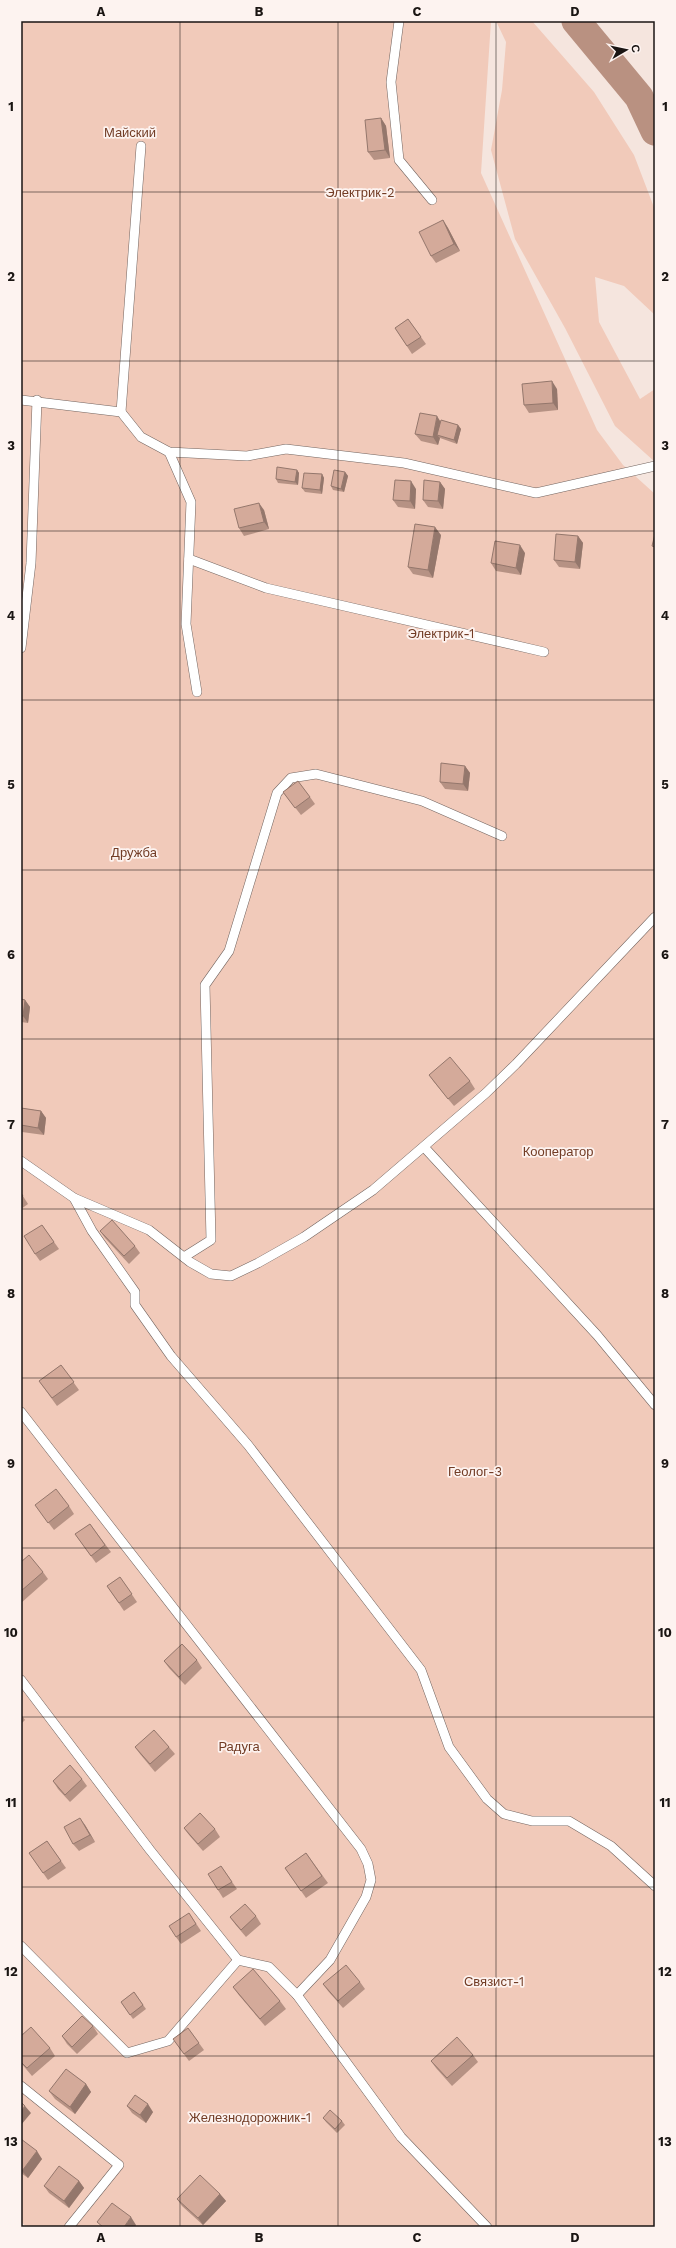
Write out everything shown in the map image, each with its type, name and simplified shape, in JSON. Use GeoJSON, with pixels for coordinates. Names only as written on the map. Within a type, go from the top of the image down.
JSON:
{"type":"FeatureCollection","features":[{"type":"Feature","properties":{"kind":"lane"},"geometry":{"type":"LineString","coordinates":[[399,21],[391,82],[399,160],[432,200]]}},
{"type":"Feature","properties":{"kind":"lane"},"geometry":{"type":"LineString","coordinates":[[142,146],[121,412],[141,437],[169,452],[247,456],[286,449],[404,463],[536,493],[655,466]]}},
{"type":"Feature","properties":{"kind":"lane"},"geometry":{"type":"LineString","coordinates":[[21,400],[37,400],[121,412]]}},
{"type":"Feature","properties":{"kind":"lane"},"geometry":{"type":"LineString","coordinates":[[21,648],[31,563],[37,400]]}},
{"type":"Feature","properties":{"kind":"lane"},"geometry":{"type":"LineString","coordinates":[[169,452],[191,502],[186,624],[197,692]]}},
{"type":"Feature","properties":{"kind":"lane"},"geometry":{"type":"LineString","coordinates":[[189,559],[266,588],[544,652]]}},
{"type":"Feature","properties":{"kind":"lane"},"geometry":{"type":"LineString","coordinates":[[184,1257],[212,1240],[205,984],[229,951],[277,793],[291,778],[316,774],[422,801],[502,836]]}},
{"type":"Feature","properties":{"kind":"lane"},"geometry":{"type":"LineString","coordinates":[[21,1161],[74,1198],[149,1230],[184,1257],[211,1274],[231,1276],[304,1238],[373,1190],[516,1064],[655,917]]}},
{"type":"Feature","properties":{"kind":"lane"},"geometry":{"type":"LineString","coordinates":[[424,1146],[597,1335],[655,1404]]}},
{"type":"Feature","properties":{"kind":"lane"},"geometry":{"type":"LineString","coordinates":[[74,1198],[92,1231],[135,1292],[135,1305],[171,1356],[248,1445],[421,1670],[449,1747],[487,1799],[504,1814],[532,1821],[569,1820],[610,1846],[655,1886]]}},
{"type":"Feature","properties":{"kind":"lane"},"geometry":{"type":"LineString","coordinates":[[21,1412],[361,1849],[368,1864],[371,1880],[366,1897],[330,1960],[298,1995]]}},
{"type":"Feature","properties":{"kind":"lane"},"geometry":{"type":"LineString","coordinates":[[21,1680],[150,1850],[238,1960],[269,1967],[298,1995],[402,2137],[487,2227]]}},
{"type":"Feature","properties":{"kind":"lane"},"geometry":{"type":"LineString","coordinates":[[21,1946],[128,2052],[168,2041],[238,1960]]}},
{"type":"Feature","properties":{"kind":"lane"},"geometry":{"type":"LineString","coordinates":[[21,2086],[119,2165],[69,2227]]}},
{"type":"Feature","properties":{"kind":"green space"},"geometry":{"type":"Polygon","coordinates":[[[21,21],[491,21],[481,173],[597,430],[623,465],[655,494],[655,2227],[27,2227],[21,2222],[21,21]]]}},
{"type":"Feature","properties":{"kind":"green space"},"geometry":{"type":"Polygon","coordinates":[[[496,21],[532,21],[594,92],[634,155],[655,210],[655,315],[624,286],[595,277],[599,322],[640,399],[655,389],[655,462],[615,426],[565,328],[515,239],[491,150],[502,90],[506,42],[496,21]]]}},
{"type":"Feature","properties":{"kind":"building"},"geometry":{"type":"Polygon","coordinates":[[[381,118],[385,150],[368,152],[365,120],[381,118]]]}},
{"type":"Feature","properties":{"kind":"building"},"geometry":{"type":"Polygon","coordinates":[[[443,220],[454,244],[431,256],[419,232],[443,220]]]}},
{"type":"Feature","properties":{"kind":"building"},"geometry":{"type":"Polygon","coordinates":[[[408,319],[421,337],[407,346],[395,328],[408,319]]]}},
{"type":"Feature","properties":{"kind":"building"},"geometry":{"type":"Polygon","coordinates":[[[552,381],[553,403],[524,405],[522,384],[552,381]]]}},
{"type":"Feature","properties":{"kind":"building"},"geometry":{"type":"Polygon","coordinates":[[[420,413],[437,416],[433,437],[415,434],[420,413]]]}},
{"type":"Feature","properties":{"kind":"building"},"geometry":{"type":"Polygon","coordinates":[[[441,420],[458,425],[454,440],[437,435],[441,420]]]}},
{"type":"Feature","properties":{"kind":"building"},"geometry":{"type":"Polygon","coordinates":[[[277,467],[297,470],[295,482],[276,479],[277,467]]]}},
{"type":"Feature","properties":{"kind":"building"},"geometry":{"type":"Polygon","coordinates":[[[334,470],[345,472],[341,489],[331,486],[334,470]]]}},
{"type":"Feature","properties":{"kind":"building"},"geometry":{"type":"Polygon","coordinates":[[[304,473],[322,474],[320,490],[302,488],[304,473]]]}},
{"type":"Feature","properties":{"kind":"building"},"geometry":{"type":"Polygon","coordinates":[[[395,480],[411,481],[410,501],[393,500],[395,480]]]}},
{"type":"Feature","properties":{"kind":"building"},"geometry":{"type":"Polygon","coordinates":[[[424,480],[440,482],[438,501],[423,500],[424,480]]]}},
{"type":"Feature","properties":{"kind":"building"},"geometry":{"type":"Polygon","coordinates":[[[259,503],[264,522],[239,528],[234,509],[259,503]]]}},
{"type":"Feature","properties":{"kind":"building"},"geometry":{"type":"Polygon","coordinates":[[[415,524],[435,527],[428,570],[408,567],[415,524]]]}},
{"type":"Feature","properties":{"kind":"building"},"geometry":{"type":"Polygon","coordinates":[[[556,534],[578,536],[575,562],[554,560],[556,534]]]}},
{"type":"Feature","properties":{"kind":"building"},"geometry":{"type":"Polygon","coordinates":[[[655,534],[655,547],[652,546],[655,534]]]}},
{"type":"Feature","properties":{"kind":"building"},"geometry":{"type":"Polygon","coordinates":[[[495,541],[520,545],[516,568],[491,563],[495,541]]]}},
{"type":"Feature","properties":{"kind":"building"},"geometry":{"type":"Polygon","coordinates":[[[441,763],[465,766],[463,784],[440,782],[441,763]]]}},
{"type":"Feature","properties":{"kind":"building"},"geometry":{"type":"Polygon","coordinates":[[[298,781],[310,797],[295,808],[283,792],[298,781]]]}},
{"type":"Feature","properties":{"kind":"building"},"geometry":{"type":"Polygon","coordinates":[[[21,999],[25,1000],[23,1016],[21,1016],[21,999]]]}},
{"type":"Feature","properties":{"kind":"building"},"geometry":{"type":"Polygon","coordinates":[[[450,1057],[470,1081],[448,1099],[429,1075],[450,1057]]]}},
{"type":"Feature","properties":{"kind":"building"},"geometry":{"type":"Polygon","coordinates":[[[21,1108],[41,1111],[38,1128],[21,1125],[21,1108]]]}},
{"type":"Feature","properties":{"kind":"building"},"geometry":{"type":"Polygon","coordinates":[[[112,1220],[135,1246],[124,1256],[100,1231],[112,1220]]]}},
{"type":"Feature","properties":{"kind":"building"},"geometry":{"type":"Polygon","coordinates":[[[42,1225],[54,1242],[35,1254],[24,1236],[42,1225]]]}},
{"type":"Feature","properties":{"kind":"building"},"geometry":{"type":"Polygon","coordinates":[[[61,1365],[74,1382],[52,1398],[39,1381],[61,1365]]]}},
{"type":"Feature","properties":{"kind":"building"},"geometry":{"type":"Polygon","coordinates":[[[56,1489],[69,1506],[48,1523],[35,1505],[56,1489]]]}},
{"type":"Feature","properties":{"kind":"building"},"geometry":{"type":"Polygon","coordinates":[[[90,1524],[105,1545],[91,1556],[75,1534],[90,1524]]]}},
{"type":"Feature","properties":{"kind":"building"},"geometry":{"type":"Polygon","coordinates":[[[29,1555],[43,1572],[21,1591],[21,1562],[29,1555]]]}},
{"type":"Feature","properties":{"kind":"building"},"geometry":{"type":"Polygon","coordinates":[[[120,1577],[132,1594],[119,1603],[107,1586],[120,1577]]]}},
{"type":"Feature","properties":{"kind":"building"},"geometry":{"type":"Polygon","coordinates":[[[182,1644],[197,1660],[179,1677],[164,1661],[182,1644]]]}},
{"type":"Feature","properties":{"kind":"building"},"geometry":{"type":"Polygon","coordinates":[[[154,1730],[169,1747],[150,1764],[135,1747],[154,1730]]]}},
{"type":"Feature","properties":{"kind":"building"},"geometry":{"type":"Polygon","coordinates":[[[70,1765],[82,1779],[65,1795],[53,1781],[70,1765]]]}},
{"type":"Feature","properties":{"kind":"building"},"geometry":{"type":"Polygon","coordinates":[[[200,1813],[215,1829],[198,1844],[184,1828],[200,1813]]]}},
{"type":"Feature","properties":{"kind":"building"},"geometry":{"type":"Polygon","coordinates":[[[80,1818],[90,1835],[73,1844],[64,1827],[80,1818]]]}},
{"type":"Feature","properties":{"kind":"building"},"geometry":{"type":"Polygon","coordinates":[[[47,1841],[61,1861],[43,1873],[29,1853],[47,1841]]]}},
{"type":"Feature","properties":{"kind":"building"},"geometry":{"type":"Polygon","coordinates":[[[306,1853],[322,1876],[301,1891],[285,1868],[306,1853]]]}},
{"type":"Feature","properties":{"kind":"building"},"geometry":{"type":"Polygon","coordinates":[[[221,1866],[232,1882],[218,1890],[208,1874],[221,1866]]]}},
{"type":"Feature","properties":{"kind":"building"},"geometry":{"type":"Polygon","coordinates":[[[245,1904],[256,1916],[241,1930],[230,1917],[245,1904]]]}},
{"type":"Feature","properties":{"kind":"building"},"geometry":{"type":"Polygon","coordinates":[[[189,1913],[196,1924],[176,1937],[169,1926],[189,1913]]]}},
{"type":"Feature","properties":{"kind":"building"},"geometry":{"type":"Polygon","coordinates":[[[346,1965],[360,1982],[338,2001],[323,1984],[346,1965]]]}},
{"type":"Feature","properties":{"kind":"building"},"geometry":{"type":"Polygon","coordinates":[[[253,1969],[280,2001],[260,2019],[233,1987],[253,1969]]]}},
{"type":"Feature","properties":{"kind":"building"},"geometry":{"type":"Polygon","coordinates":[[[134,1992],[143,2005],[130,2015],[121,2002],[134,1992]]]}},
{"type":"Feature","properties":{"kind":"building"},"geometry":{"type":"Polygon","coordinates":[[[82,2016],[93,2026],[72,2047],[62,2036],[82,2016]]]}},
{"type":"Feature","properties":{"kind":"building"},"geometry":{"type":"Polygon","coordinates":[[[31,2027],[50,2048],[27,2068],[21,2062],[21,2036],[31,2027]]]}},
{"type":"Feature","properties":{"kind":"building"},"geometry":{"type":"Polygon","coordinates":[[[188,2028],[199,2043],[184,2054],[173,2039],[188,2028]]]}},
{"type":"Feature","properties":{"kind":"building"},"geometry":{"type":"Polygon","coordinates":[[[457,2037],[473,2055],[447,2078],[431,2061],[457,2037]]]}},
{"type":"Feature","properties":{"kind":"building"},"geometry":{"type":"Polygon","coordinates":[[[66,2069],[86,2084],[70,2107],[49,2091],[66,2069]]]}},
{"type":"Feature","properties":{"kind":"building"},"geometry":{"type":"Polygon","coordinates":[[[135,2095],[148,2104],[140,2115],[127,2106],[135,2095]]]}},
{"type":"Feature","properties":{"kind":"building"},"geometry":{"type":"Polygon","coordinates":[[[21,2102],[25,2106],[21,2111],[21,2102]]]}},
{"type":"Feature","properties":{"kind":"building"},"geometry":{"type":"Polygon","coordinates":[[[330,2110],[342,2121],[335,2129],[323,2118],[330,2110]]]}},
{"type":"Feature","properties":{"kind":"building"},"geometry":{"type":"Polygon","coordinates":[[[21,2139],[37,2151],[22,2171],[21,2170],[21,2139]]]}},
{"type":"Feature","properties":{"kind":"building"},"geometry":{"type":"Polygon","coordinates":[[[59,2166],[79,2181],[64,2201],[44,2186],[59,2166]]]}},
{"type":"Feature","properties":{"kind":"building"},"geometry":{"type":"Polygon","coordinates":[[[200,2175],[220,2194],[198,2218],[177,2199],[200,2175]]]}},
{"type":"Feature","properties":{"kind":"building"},"geometry":{"type":"Polygon","coordinates":[[[112,2203],[131,2217],[124,2227],[103,2227],[97,2222],[112,2203]]]}},
{"type":"Feature","properties":{"kind":"waterway"},"geometry":{"type":"LineString","coordinates":[[576,21],[639,97],[655,131]]}},
{"type":"Feature","properties":{"kind":"park label","name":"Майский"},"geometry":{"type":"Point","coordinates":[130,132]}},
{"type":"Feature","properties":{"kind":"park label","name":"Электрик-2"},"geometry":{"type":"Point","coordinates":[360,192]}},
{"type":"Feature","properties":{"kind":"park label","name":"Электрик-1"},"geometry":{"type":"Point","coordinates":[441,633]}},
{"type":"Feature","properties":{"kind":"park label","name":"Дружба"},"geometry":{"type":"Point","coordinates":[134,852]}},
{"type":"Feature","properties":{"kind":"park label","name":"Кооператор"},"geometry":{"type":"Point","coordinates":[558,1151]}},
{"type":"Feature","properties":{"kind":"park label","name":"Геолог-3"},"geometry":{"type":"Point","coordinates":[475,1471]}},
{"type":"Feature","properties":{"kind":"park label","name":"Радуга"},"geometry":{"type":"Point","coordinates":[239,1746]}},
{"type":"Feature","properties":{"kind":"park label","name":"Связист-1"},"geometry":{"type":"Point","coordinates":[494,1981]}},
{"type":"Feature","properties":{"kind":"park label","name":"Железнодорожник-1"},"geometry":{"type":"Point","coordinates":[250,2117]}}]}
